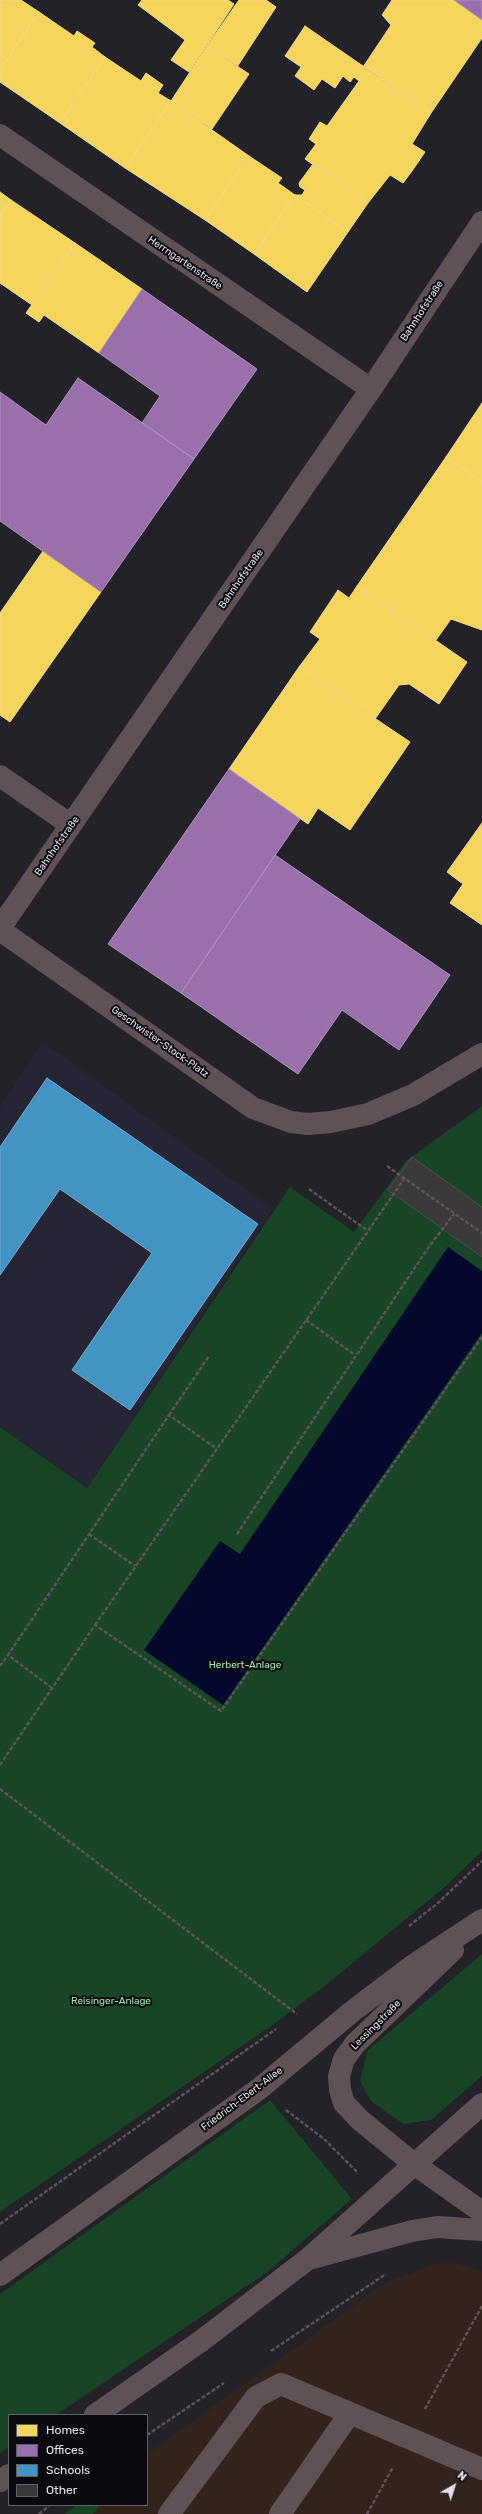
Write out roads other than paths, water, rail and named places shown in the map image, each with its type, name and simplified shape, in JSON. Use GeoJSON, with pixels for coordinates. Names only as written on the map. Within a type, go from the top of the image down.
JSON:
{"type":"FeatureCollection","features":[{"type":"Feature","properties":{"kind":"street","name":"Herrngartenstraße"},"geometry":{"type":"LineString","coordinates":[[0,135],[371,389]]}},
{"type":"Feature","properties":{"kind":"street","name":"Bahnhofstraße"},"geometry":{"type":"LineString","coordinates":[[0,929],[371,389],[481,223]]}},
{"type":"Feature","properties":{"kind":"street"},"geometry":{"type":"LineString","coordinates":[[0,776],[71,825]]}},
{"type":"Feature","properties":{"kind":"street","name":"Geschwister-Stock-Platz"},"geometry":{"type":"LineString","coordinates":[[0,929],[253,1108],[291,1122],[308,1124],[331,1122],[368,1114],[413,1095],[482,1054]]}},
{"type":"Feature","properties":{"kind":"street","name":"Friedrich-Ebert-Allee"},"geometry":{"type":"LineString","coordinates":[[0,2275],[259,2089],[354,2010],[412,1966],[482,1921]]}},
{"type":"Feature","properties":{"kind":"street","name":"Lessingstraße"},"geometry":{"type":"LineString","coordinates":[[482,1921],[355,2044],[344,2059],[339,2076],[344,2102],[360,2120],[414,2164],[482,2212]]}},
{"type":"Feature","properties":{"kind":"street"},"geometry":{"type":"LineString","coordinates":[[97,2414],[201,2341],[308,2259],[482,2104]]}},
{"type":"Feature","properties":{"kind":"street"},"geometry":{"type":"LineString","coordinates":[[308,2259],[412,2230],[437,2227],[482,2230]]}},
{"type":"Feature","properties":{"kind":"street"},"geometry":{"type":"LineString","coordinates":[[169,2514],[256,2397],[281,2384],[482,2469]]}},
{"type":"Feature","properties":{"kind":"street"},"geometry":{"type":"LineString","coordinates":[[280,2514],[350,2413]]}},
{"type":"Feature","properties":{"kind":"water"},"geometry":{"type":"Polygon","coordinates":[[[448,1247],[482,1271],[482,1333],[223,1705],[144,1650],[220,1541],[240,1554],[448,1247]]]}},
{"type":"Feature","properties":{"kind":"park label","name":"Herbert-Anlage"},"geometry":{"type":"Point","coordinates":[245,1665]}},
{"type":"Feature","properties":{"kind":"park label","name":"Reisinger-Anlage"},"geometry":{"type":"Point","coordinates":[111,2001]}}]}
